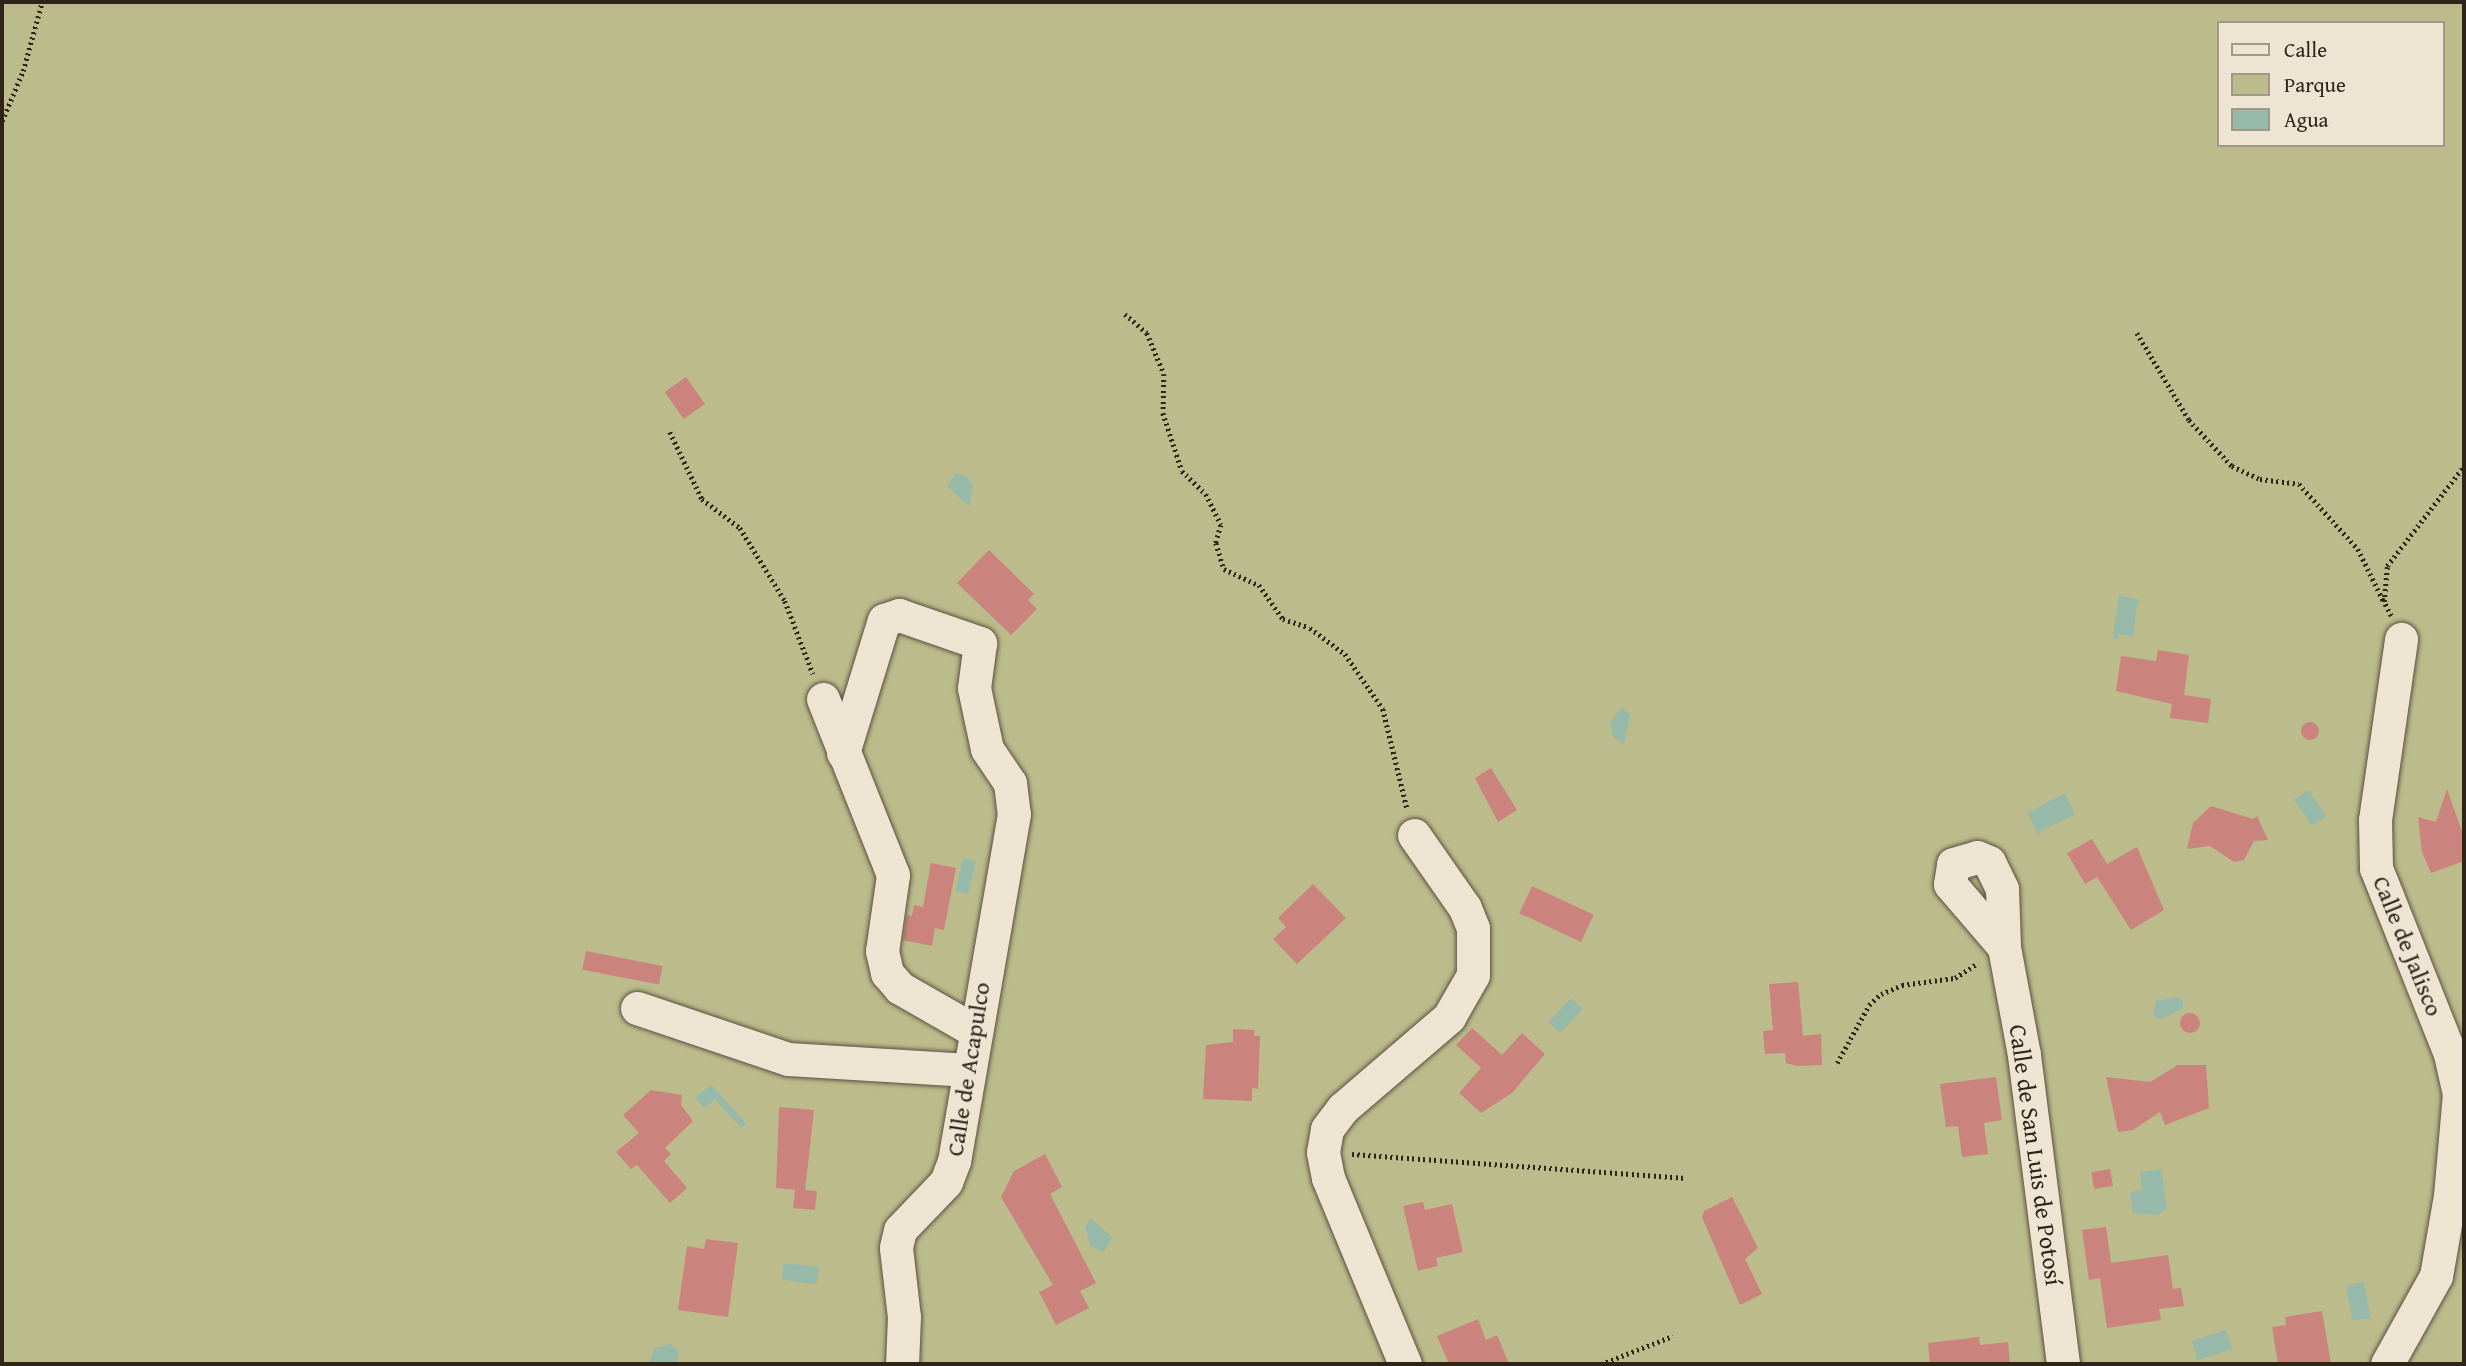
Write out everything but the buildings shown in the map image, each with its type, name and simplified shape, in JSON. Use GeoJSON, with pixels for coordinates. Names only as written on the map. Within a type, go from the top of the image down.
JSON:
{"type":"FeatureCollection","features":[{"type":"Feature","properties":{"kind":"street","name":"Calle de Acapulco"},"geometry":{"type":"LineString","coordinates":[[843,753],[884,620],[899,615],[980,643],[974,688],[987,749],[1010,783],[1014,814],[1006,839],[969,1070],[946,1182],[900,1230],[896,1248],[904,1317],[902,1364]]}},
{"type":"Feature","properties":{"kind":"street","name":"Calle de Jalisco"},"geometry":{"type":"LineString","coordinates":[[2387,1364],[2436,1276],[2450,1196],[2459,1094],[2450,1054],[2376,868],[2375,820],[2401,639]]}},
{"type":"Feature","properties":{"kind":"street"},"geometry":{"type":"LineString","coordinates":[[823,699],[893,876],[883,951],[887,972],[900,988],[975,1031]]}},
{"type":"Feature","properties":{"kind":"street"},"geometry":{"type":"LineString","coordinates":[[1405,1364],[1333,1190],[1323,1152],[1327,1129],[1343,1108],[1449,1017],[1473,975],[1473,928],[1414,835]]}},
{"type":"Feature","properties":{"kind":"street","name":"Calle de San Luis de Potosí"},"geometry":{"type":"LineString","coordinates":[[1997,938],[2024,1055],[2063,1364]]}},
{"type":"Feature","properties":{"kind":"street"},"geometry":{"type":"LineString","coordinates":[[637,1008],[788,1059],[969,1070]]}},
{"type":"Feature","properties":{"kind":"path"},"geometry":{"type":"LineString","coordinates":[[2,121],[23,71],[42,2]]}},
{"type":"Feature","properties":{"kind":"path"},"geometry":{"type":"LineString","coordinates":[[1125,314],[1147,333],[1164,374],[1163,413],[1182,471],[1206,494],[1221,525],[1216,543],[1224,569],[1259,585],[1283,619],[1310,628],[1345,653],[1383,709],[1414,835]]}},
{"type":"Feature","properties":{"kind":"path"},"geometry":{"type":"LineString","coordinates":[[2137,333],[2189,420],[2232,466],[2260,479],[2299,484],[2358,548],[2401,639]]}},
{"type":"Feature","properties":{"kind":"path"},"geometry":{"type":"LineString","coordinates":[[670,432],[702,499],[740,528],[785,601],[823,699]]}},
{"type":"Feature","properties":{"kind":"path"},"geometry":{"type":"LineString","coordinates":[[2384,602],[2387,566],[2464,466]]}},
{"type":"Feature","properties":{"kind":"path"},"geometry":{"type":"LineString","coordinates":[[1837,1063],[1869,1005],[1881,994],[1973,970],[1997,938]]}},
{"type":"Feature","properties":{"kind":"path"},"geometry":{"type":"LineString","coordinates":[[1323,1152],[1686,1178]]}},
{"type":"Feature","properties":{"kind":"path"},"geometry":{"type":"LineString","coordinates":[[1601,1364],[1673,1336]]}},
{"type":"Feature","properties":{"kind":"green space"},"geometry":{"type":"Polygon","coordinates":[[[2,2],[2464,2],[2464,1364],[2,1364],[2,2]]]}},
{"type":"Feature","properties":{"kind":"water"},"geometry":{"type":"Polygon","coordinates":[[[956,473],[967,476],[973,487],[969,506],[947,486],[956,473]]]}},
{"type":"Feature","properties":{"kind":"water"},"geometry":{"type":"Polygon","coordinates":[[[2119,596],[2138,599],[2133,636],[2118,634],[2118,639],[2113,638],[2119,596]]]}},
{"type":"Feature","properties":{"kind":"water"},"geometry":{"type":"Polygon","coordinates":[[[1622,707],[1630,715],[1624,744],[1614,738],[1610,723],[1622,707]]]}},
{"type":"Feature","properties":{"kind":"water"},"geometry":{"type":"Polygon","coordinates":[[[2308,790],[2326,816],[2312,826],[2294,800],[2308,790]]]}},
{"type":"Feature","properties":{"kind":"water"},"geometry":{"type":"Polygon","coordinates":[[[2065,793],[2075,815],[2040,831],[2039,837],[2028,813],[2065,793]]]}},
{"type":"Feature","properties":{"kind":"water"},"geometry":{"type":"Polygon","coordinates":[[[963,858],[976,861],[968,894],[955,891],[963,858]]]}},
{"type":"Feature","properties":{"kind":"water"},"geometry":{"type":"Polygon","coordinates":[[[2176,997],[2183,1000],[2183,1008],[2162,1019],[2153,1016],[2156,1001],[2176,997]]]}},
{"type":"Feature","properties":{"kind":"water"},"geometry":{"type":"Polygon","coordinates":[[[1571,998],[1583,1009],[1560,1033],[1548,1022],[1571,998]]]}},
{"type":"Feature","properties":{"kind":"water"},"geometry":{"type":"Polygon","coordinates":[[[711,1085],[746,1123],[741,1128],[715,1099],[704,1108],[695,1098],[711,1085]]]}},
{"type":"Feature","properties":{"kind":"water"},"geometry":{"type":"Polygon","coordinates":[[[2161,1169],[2167,1208],[2158,1215],[2133,1213],[2130,1192],[2142,1190],[2140,1172],[2161,1169]]]}},
{"type":"Feature","properties":{"kind":"water"},"geometry":{"type":"Polygon","coordinates":[[[1091,1218],[1112,1237],[1104,1252],[1091,1247],[1085,1227],[1091,1218]]]}},
{"type":"Feature","properties":{"kind":"water"},"geometry":{"type":"Polygon","coordinates":[[[784,1263],[819,1267],[817,1284],[782,1280],[784,1263]]]}},
{"type":"Feature","properties":{"kind":"water"},"geometry":{"type":"Polygon","coordinates":[[[2364,1282],[2370,1317],[2353,1321],[2346,1285],[2364,1282]]]}},
{"type":"Feature","properties":{"kind":"water"},"geometry":{"type":"Polygon","coordinates":[[[2226,1330],[2232,1349],[2198,1360],[2192,1341],[2226,1330]]]}},
{"type":"Feature","properties":{"kind":"water"},"geometry":{"type":"Polygon","coordinates":[[[671,1344],[679,1353],[676,1364],[649,1364],[655,1348],[671,1344]]]}}]}
